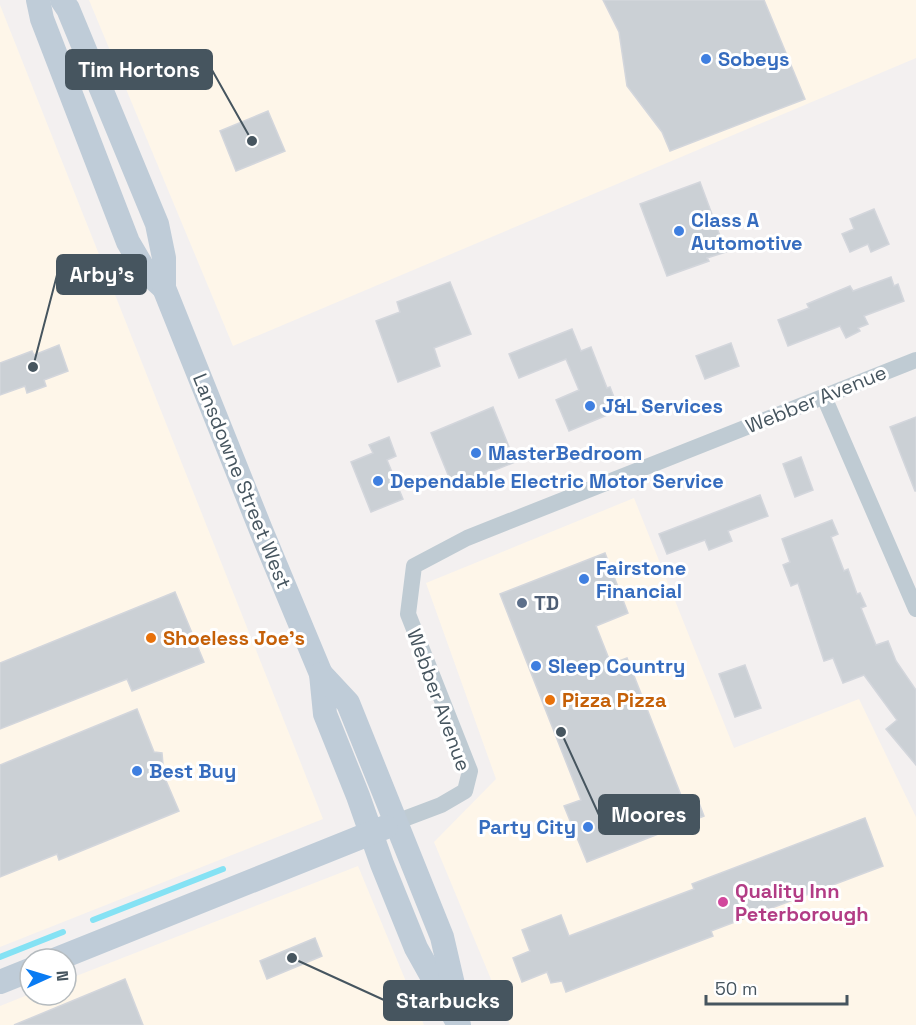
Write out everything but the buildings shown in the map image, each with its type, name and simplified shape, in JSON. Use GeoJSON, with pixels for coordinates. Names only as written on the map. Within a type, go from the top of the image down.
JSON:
{"type":"FeatureCollection","features":[{"type":"Feature","properties":{"kind":"main road","name":"Lansdowne Street West"},"geometry":{"type":"LineString","coordinates":[[38,0],[42,19],[128,242],[145,271],[164,288]]}},
{"type":"Feature","properties":{"kind":"main road","name":"Lansdowne Street West"},"geometry":{"type":"LineString","coordinates":[[62,0],[82,41],[157,224],[164,258],[164,288],[321,674],[325,714],[371,833],[416,948],[461,1025]]}},
{"type":"Feature","properties":{"kind":"main road","name":"Lansdowne Street West"},"geometry":{"type":"LineString","coordinates":[[321,674],[348,703],[442,937],[461,1025]]}},
{"type":"Feature","properties":{"kind":"main road","name":"Webber Avenue"},"geometry":{"type":"LineString","coordinates":[[78,951],[396,822]]}},
{"type":"Feature","properties":{"kind":"main road"},"geometry":{"type":"LineString","coordinates":[[0,982],[18,975]]}},
{"type":"Feature","properties":{"kind":"street","name":"Webber Avenue"},"geometry":{"type":"LineString","coordinates":[[396,822],[441,805],[465,790],[470,771],[408,615],[414,566],[467,538],[916,360]]}},
{"type":"Feature","properties":{"kind":"street"},"geometry":{"type":"LineString","coordinates":[[824,397],[916,609]]}},
{"type":"Feature","properties":{"kind":"shaded area"},"geometry":{"type":"Polygon","coordinates":[[[89,0],[916,0],[916,58],[233,346],[89,0]]]}},
{"type":"Feature","properties":{"kind":"shaded area"},"geometry":{"type":"Polygon","coordinates":[[[0,5],[323,819],[0,947],[0,5]]]}},
{"type":"Feature","properties":{"kind":"shaded area"},"geometry":{"type":"Polygon","coordinates":[[[634,498],[734,748],[859,699],[916,817],[916,1025],[510,1025],[434,842],[496,779],[426,583],[634,498]]]}},
{"type":"Feature","properties":{"kind":"shaded area"},"geometry":{"type":"Polygon","coordinates":[[[358,866],[424,1025],[0,1025],[0,1006],[18,999],[18,1007],[78,1007],[78,975],[358,866]]]}},
{"type":"Feature","properties":{"kind":"waterway"},"geometry":{"type":"LineString","coordinates":[[93,920],[223,869]]}},
{"type":"Feature","properties":{"kind":"waterway"},"geometry":{"type":"LineString","coordinates":[[0,957],[63,932]]}},
{"type":"Feature","properties":{"kind":"place","name":"Sobeys"},"geometry":{"type":"Point","coordinates":[706,59]}},
{"type":"Feature","properties":{"kind":"place","name":"Tim Hortons"},"geometry":{"type":"Point","coordinates":[252,141]}},
{"type":"Feature","properties":{"kind":"place","name":"Class A Automotive"},"geometry":{"type":"Point","coordinates":[679,231]}},
{"type":"Feature","properties":{"kind":"place","name":"Arby's"},"geometry":{"type":"Point","coordinates":[33,367]}},
{"type":"Feature","properties":{"kind":"place","name":"J&L Services"},"geometry":{"type":"Point","coordinates":[590,406]}},
{"type":"Feature","properties":{"kind":"place","name":"MasterBedroom"},"geometry":{"type":"Point","coordinates":[476,453]}},
{"type":"Feature","properties":{"kind":"place","name":"Dependable Electric Motor Service"},"geometry":{"type":"Point","coordinates":[378,481]}},
{"type":"Feature","properties":{"kind":"place","name":"Fairstone Financial"},"geometry":{"type":"Point","coordinates":[584,579]}},
{"type":"Feature","properties":{"kind":"place","name":"TD"},"geometry":{"type":"Point","coordinates":[522,603]}},
{"type":"Feature","properties":{"kind":"place","name":"Shoeless Joe's"},"geometry":{"type":"Point","coordinates":[151,638]}},
{"type":"Feature","properties":{"kind":"place","name":"Sleep Country"},"geometry":{"type":"Point","coordinates":[536,666]}},
{"type":"Feature","properties":{"kind":"place","name":"Pizza Pizza"},"geometry":{"type":"Point","coordinates":[550,700]}},
{"type":"Feature","properties":{"kind":"place","name":"Moores"},"geometry":{"type":"Point","coordinates":[561,732]}},
{"type":"Feature","properties":{"kind":"place","name":"Best Buy"},"geometry":{"type":"Point","coordinates":[137,771]}},
{"type":"Feature","properties":{"kind":"place","name":"Party City"},"geometry":{"type":"Point","coordinates":[588,827]}},
{"type":"Feature","properties":{"kind":"place","name":"Quality Inn Peterborough"},"geometry":{"type":"Point","coordinates":[723,902]}},
{"type":"Feature","properties":{"kind":"place","name":"Starbucks"},"geometry":{"type":"Point","coordinates":[292,958]}}]}
